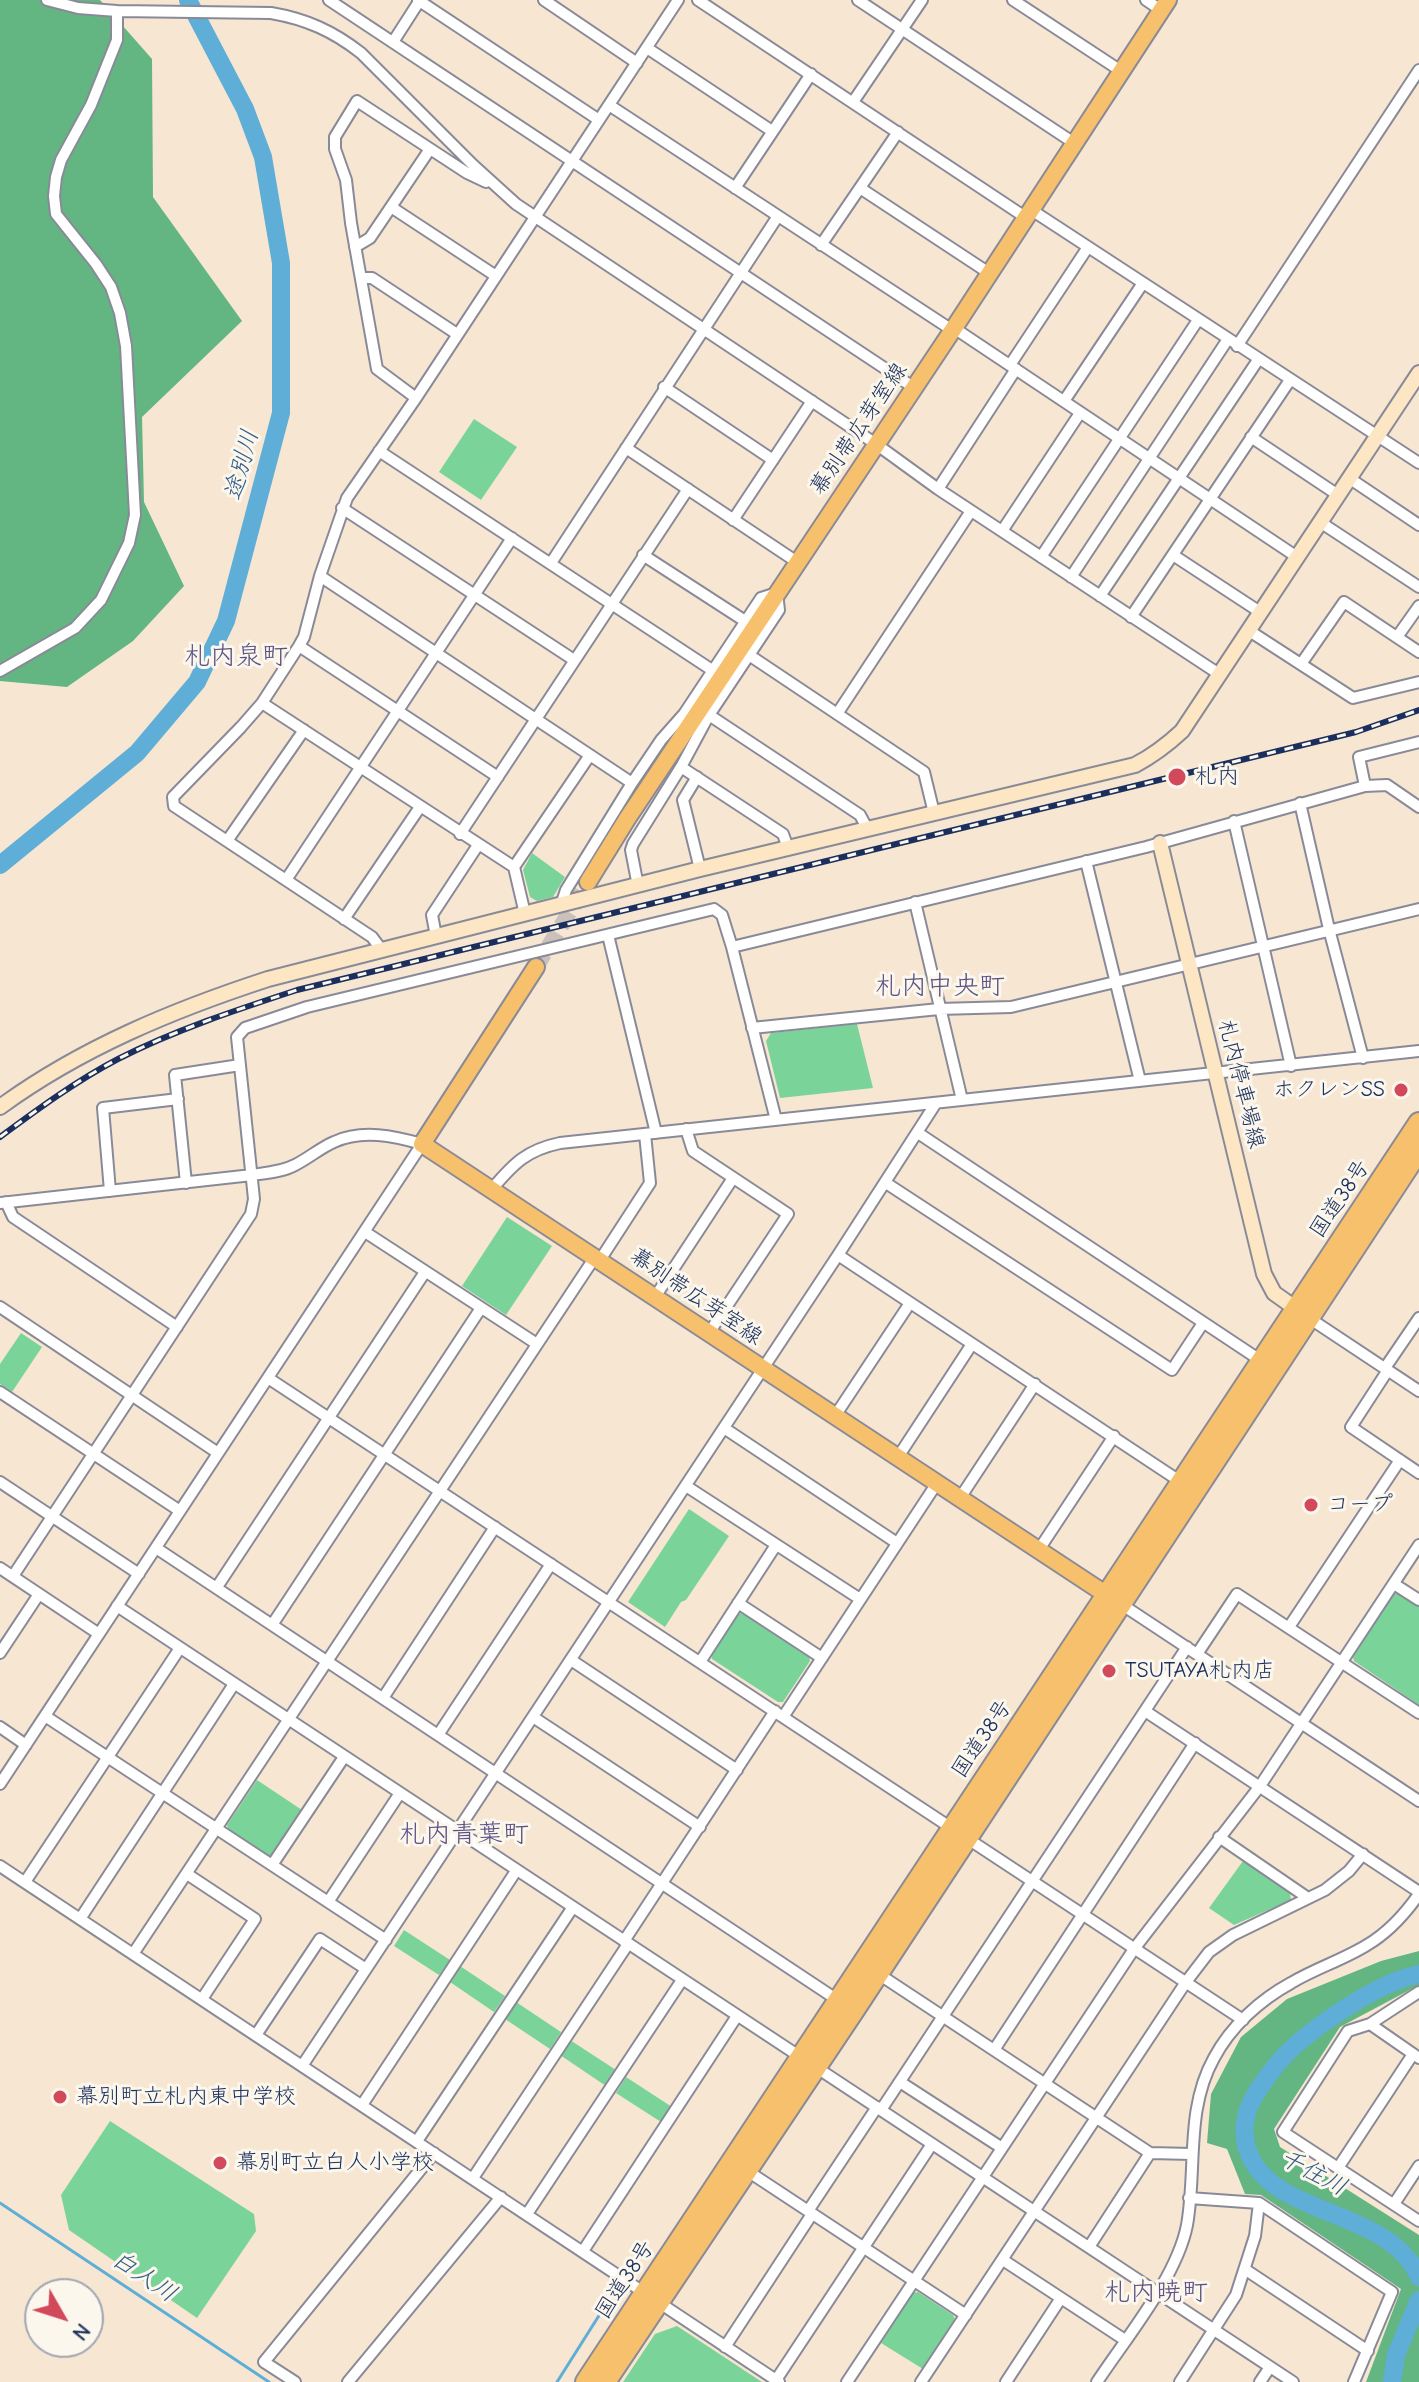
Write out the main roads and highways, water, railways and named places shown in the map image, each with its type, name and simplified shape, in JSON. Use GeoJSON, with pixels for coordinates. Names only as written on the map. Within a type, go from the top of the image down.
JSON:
{"type":"FeatureCollection","features":[{"type":"Feature","properties":{"kind":"highway","name":"国道38号"},"geometry":{"type":"LineString","coordinates":[[586,2382],[746,2170],[839,2001],[959,1833],[1268,1366],[1419,1123]]}},
{"type":"Feature","properties":{"kind":"highway","name":"国道38号"},"geometry":{"type":"LineString","coordinates":[[1302,1314],[1419,1150]]}},
{"type":"Feature","properties":{"kind":"highway","name":"国道38号"},"geometry":{"type":"LineString","coordinates":[[1114,1599],[1181,1482],[1268,1366]]}},
{"type":"Feature","properties":{"kind":"highway","name":"国道38号"},"geometry":{"type":"LineString","coordinates":[[605,2382],[651,2297],[808,2062],[877,1973],[959,1833]]}},
{"type":"Feature","properties":{"kind":"main road","name":"幕別帯広芽室線"},"geometry":{"type":"LineString","coordinates":[[588,882],[1165,5]]}},
{"type":"Feature","properties":{"kind":"main road","name":"幕別帯広芽室線"},"geometry":{"type":"LineString","coordinates":[[536,967],[422,1144],[1114,1599]]}},
{"type":"Feature","properties":{"kind":"waterway","name":"途別川"},"geometry":{"type":"LineString","coordinates":[[0,865],[137,753],[197,682],[226,621],[281,413],[281,263],[263,157],[245,109],[188,0]]}},
{"type":"Feature","properties":{"kind":"waterway","name":"千住川"},"geometry":{"type":"LineString","coordinates":[[1419,1974],[1383,1987],[1342,2010],[1289,2051],[1250,2104],[1245,2126],[1248,2151],[1261,2173],[1280,2189],[1304,2202],[1382,2237],[1404,2254],[1419,2277]]}},
{"type":"Feature","properties":{"kind":"waterway","name":"白人川"},"geometry":{"type":"LineString","coordinates":[[0,2203],[269,2382]]}},
{"type":"Feature","properties":{"kind":"waterway","name":"千住川"},"geometry":{"type":"LineString","coordinates":[[1392,2382],[1396,2355],[1419,2300]]}},
{"type":"Feature","properties":{"kind":"waterway","name":"白人川"},"geometry":{"type":"LineString","coordinates":[[557,2382],[600,2314]]}},
{"type":"Feature","properties":{"kind":"tunnel"},"geometry":{"type":"LineString","coordinates":[[536,967],[588,882]]}},
{"type":"Feature","properties":{"kind":"railway"},"geometry":{"type":"LineString","coordinates":[[0,1137],[72,1086],[118,1059],[184,1030],[297,990],[1356,732],[1419,710]]}},
{"type":"Feature","properties":{"kind":"place","name":"札内"},"geometry":{"type":"Point","coordinates":[1177,777]}},
{"type":"Feature","properties":{"kind":"place","name":"ホクレンSS"},"geometry":{"type":"Point","coordinates":[1401,1090]}},
{"type":"Feature","properties":{"kind":"place","name":"コープ"},"geometry":{"type":"Point","coordinates":[1311,1505]}},
{"type":"Feature","properties":{"kind":"place","name":"TSUTAYA札内店"},"geometry":{"type":"Point","coordinates":[1109,1671]}},
{"type":"Feature","properties":{"kind":"place","name":"幕別町立札内東中学校"},"geometry":{"type":"Point","coordinates":[60,2097]}},
{"type":"Feature","properties":{"kind":"place","name":"幕別町立白人小学校"},"geometry":{"type":"Point","coordinates":[220,2163]}},
{"type":"Feature","properties":{"kind":"district","name":"札内泉町"},"geometry":{"type":"Point","coordinates":[236,657]}},
{"type":"Feature","properties":{"kind":"district","name":"札内中央町"},"geometry":{"type":"Point","coordinates":[940,987]}},
{"type":"Feature","properties":{"kind":"district","name":"札内青葉町"},"geometry":{"type":"Point","coordinates":[464,1835]}},
{"type":"Feature","properties":{"kind":"district","name":"札内暁町"},"geometry":{"type":"Point","coordinates":[1156,2293]}}]}
